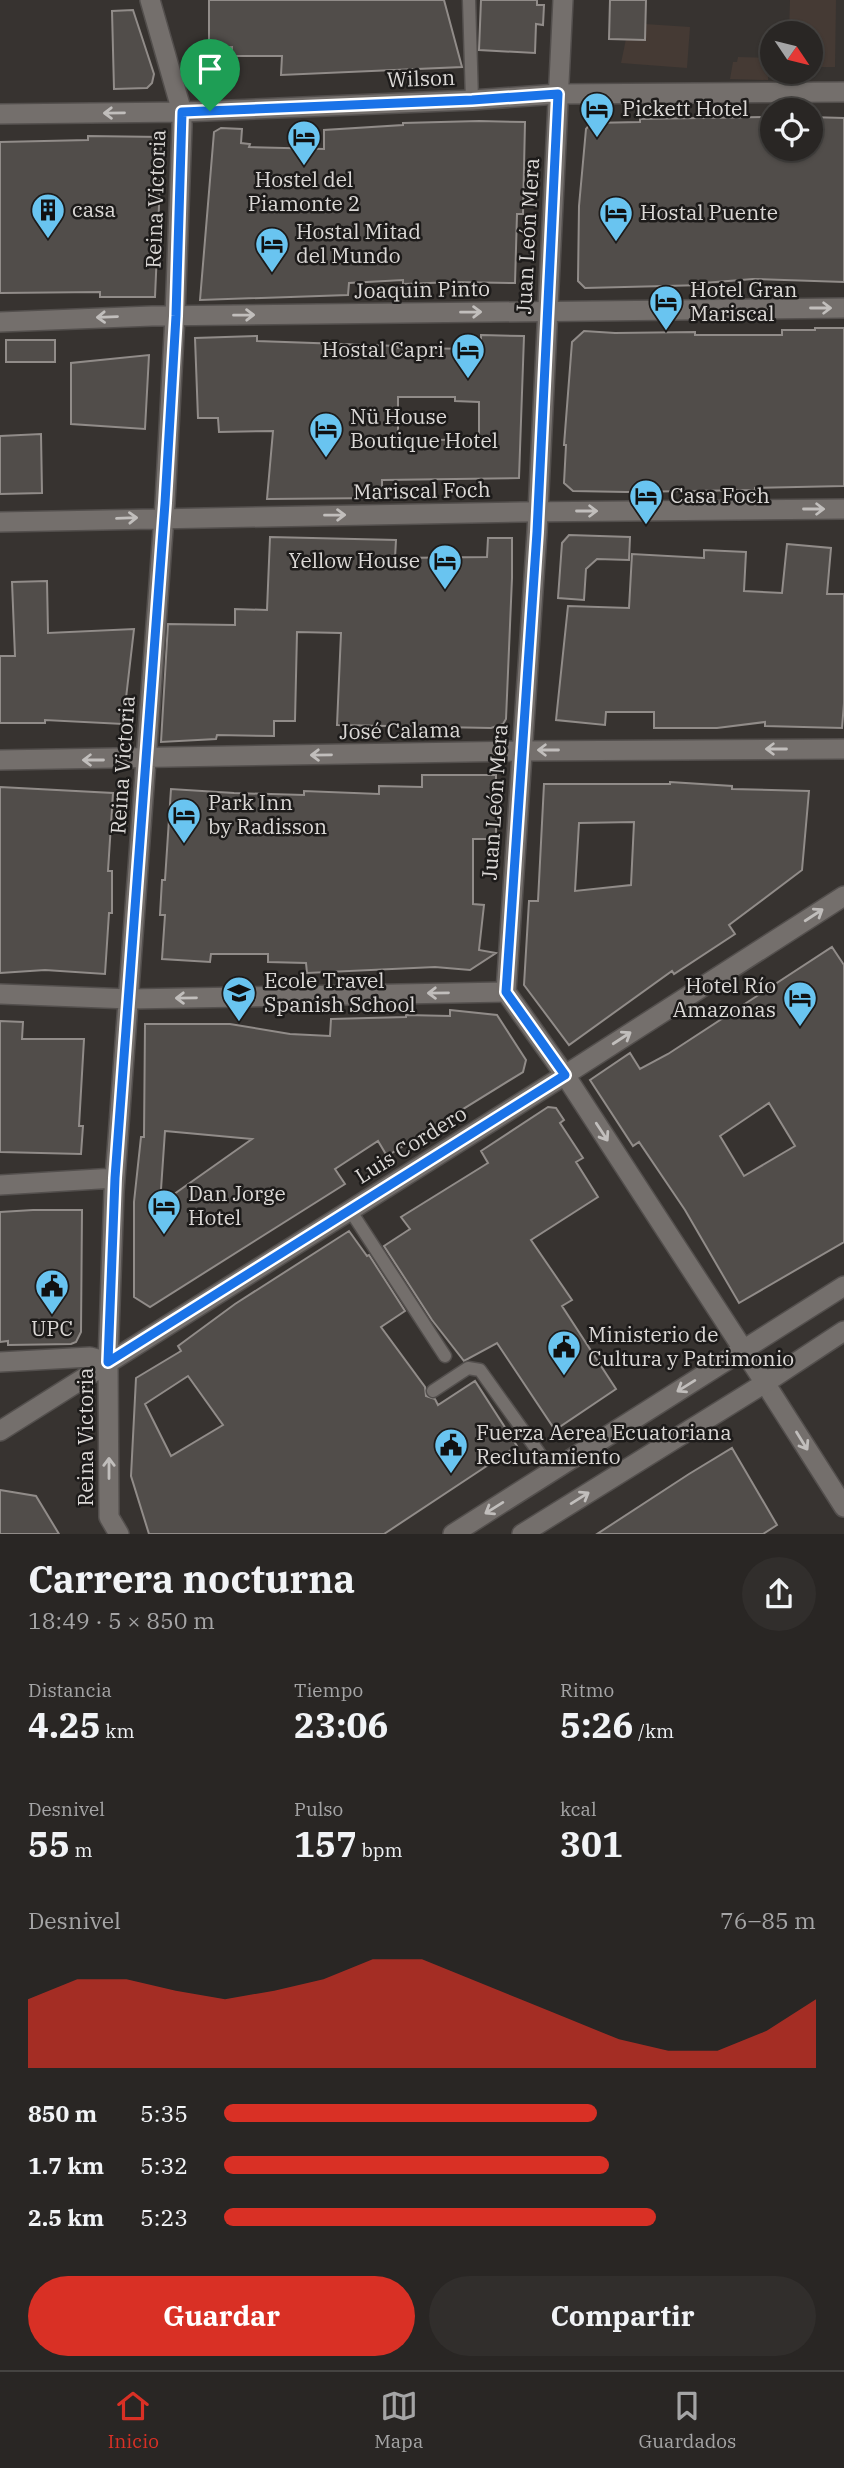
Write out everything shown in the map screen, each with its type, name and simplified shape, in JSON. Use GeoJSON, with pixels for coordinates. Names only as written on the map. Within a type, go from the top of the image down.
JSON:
{"type":"FeatureCollection","features":[{"type":"Feature","properties":{"kind":"street","name":"Reina Victoria"},"geometry":{"type":"LineString","coordinates":[[119,1534],[109,1517],[108,1362],[115,1178],[130,999],[176,316],[182,112],[150,0]]}},
{"type":"Feature","properties":{"kind":"street","name":"Juan León Mera"},"geometry":{"type":"LineString","coordinates":[[506,992],[538,512],[563,0]]}},
{"type":"Feature","properties":{"kind":"street","name":"Wilson"},"geometry":{"type":"LineString","coordinates":[[0,114],[182,112],[558,94],[844,92]]}},
{"type":"Feature","properties":{"kind":"street","name":"Joaquin Pinto"},"geometry":{"type":"LineString","coordinates":[[0,322],[176,316],[844,308]]}},
{"type":"Feature","properties":{"kind":"street","name":"Mariscal Foch"},"geometry":{"type":"LineString","coordinates":[[0,522],[163,517],[844,509]]}},
{"type":"Feature","properties":{"kind":"street","name":"José Calama"},"geometry":{"type":"LineString","coordinates":[[0,761],[521,751],[844,749]]}},
{"type":"Feature","properties":{"kind":"street","name":"Luis Cordero"},"geometry":{"type":"LineString","coordinates":[[0,1431],[844,896]]}},
{"type":"Feature","properties":{"kind":"street"},"geometry":{"type":"LineString","coordinates":[[0,994],[130,999],[506,992],[565,1075],[844,1507]]}},
{"type":"Feature","properties":{"kind":"street"},"geometry":{"type":"LineString","coordinates":[[0,1185],[115,1178]]}},
{"type":"Feature","properties":{"kind":"street"},"geometry":{"type":"LineString","coordinates":[[453,1534],[475,1528],[552,1471],[844,1286]]}},
{"type":"Feature","properties":{"kind":"street"},"geometry":{"type":"LineString","coordinates":[[522,1534],[844,1331]]}},
{"type":"Feature","properties":{"kind":"street"},"geometry":{"type":"LineString","coordinates":[[0,1362],[90,1357],[108,1362]]}},
{"type":"Feature","properties":{"kind":"lane"},"geometry":{"type":"LineString","coordinates":[[469,0],[472,100]]}},
{"type":"Feature","properties":{"kind":"lane"},"geometry":{"type":"LineString","coordinates":[[350,1210],[445,1356]]}},
{"type":"Feature","properties":{"kind":"lane"},"geometry":{"type":"LineString","coordinates":[[433,1391],[468,1368],[480,1370],[552,1471]]}},
{"type":"Feature","properties":{"kind":"shaded area"},"geometry":{"type":"Polygon","coordinates":[[[790,0],[836,0],[835,67],[823,67],[823,21],[789,21],[790,0]]]}},
{"type":"Feature","properties":{"kind":"shaded area"},"geometry":{"type":"Polygon","coordinates":[[[645,24],[690,27],[687,68],[621,63],[626,39],[645,24]]]}},
{"type":"Feature","properties":{"kind":"shaded area"},"geometry":{"type":"Polygon","coordinates":[[[738,57],[760,58],[760,80],[730,79],[733,62],[737,62],[738,57]]]}},
{"type":"Feature","properties":{"kind":"building"},"geometry":{"type":"Polygon","coordinates":[[[209,0],[444,0],[462,67],[281,75],[282,56],[232,56],[232,47],[209,48],[209,0]]]}},
{"type":"Feature","properties":{"kind":"building"},"geometry":{"type":"Polygon","coordinates":[[[481,0],[537,0],[537,5],[544,5],[543,25],[536,24],[535,53],[479,50],[481,0]]]}},
{"type":"Feature","properties":{"kind":"building"},"geometry":{"type":"Polygon","coordinates":[[[610,0],[646,0],[645,40],[609,39],[610,0]]]}},
{"type":"Feature","properties":{"kind":"building"},"geometry":{"type":"Polygon","coordinates":[[[133,10],[154,74],[152,83],[147,88],[114,89],[112,11],[133,10]]]}},
{"type":"Feature","properties":{"kind":"building"},"geometry":{"type":"Polygon","coordinates":[[[760,117],[760,161],[823,161],[823,117],[844,118],[844,282],[753,279],[704,285],[585,288],[578,281],[579,206],[586,129],[591,123],[640,122],[640,119],[760,117]]]}},
{"type":"Feature","properties":{"kind":"building"},"geometry":{"type":"Polygon","coordinates":[[[525,122],[523,214],[517,214],[515,283],[403,284],[403,280],[349,283],[348,295],[200,300],[214,132],[221,128],[242,129],[241,143],[250,144],[249,147],[324,149],[324,130],[403,123],[525,122]]]}},
{"type":"Feature","properties":{"kind":"building"},"geometry":{"type":"Polygon","coordinates":[[[88,136],[162,137],[155,297],[100,297],[100,292],[0,293],[0,142],[88,140],[88,136]]]}},
{"type":"Feature","properties":{"kind":"building"},"geometry":{"type":"Polygon","coordinates":[[[844,328],[844,486],[626,492],[573,491],[564,483],[564,445],[572,342],[584,331],[782,335],[782,330],[844,328]]]}},
{"type":"Feature","properties":{"kind":"building"},"geometry":{"type":"Polygon","coordinates":[[[481,335],[524,336],[519,478],[382,480],[382,498],[267,499],[273,431],[219,432],[218,418],[198,418],[195,338],[257,336],[257,341],[481,349],[481,335]],[[398,397],[398,441],[479,439],[479,402],[455,401],[455,397],[398,397]]]}},
{"type":"Feature","properties":{"kind":"building"},"geometry":{"type":"Polygon","coordinates":[[[6,340],[55,340],[55,362],[6,362],[6,340]]]}},
{"type":"Feature","properties":{"kind":"building"},"geometry":{"type":"Polygon","coordinates":[[[149,355],[145,429],[71,424],[71,363],[149,355]]]}},
{"type":"Feature","properties":{"kind":"building"},"geometry":{"type":"Polygon","coordinates":[[[41,434],[42,493],[0,494],[0,436],[41,434]]]}},
{"type":"Feature","properties":{"kind":"building"},"geometry":{"type":"Polygon","coordinates":[[[569,535],[630,537],[629,560],[597,559],[586,569],[584,600],[558,598],[562,543],[569,535]]]}},
{"type":"Feature","properties":{"kind":"building"},"geometry":{"type":"Polygon","coordinates":[[[270,537],[396,540],[395,558],[487,557],[488,538],[512,538],[506,719],[503,724],[491,728],[337,725],[341,633],[297,632],[295,721],[274,721],[274,736],[217,735],[216,739],[161,742],[168,624],[235,625],[235,609],[267,610],[270,537]]]}},
{"type":"Feature","properties":{"kind":"building"},"geometry":{"type":"Polygon","coordinates":[[[787,544],[831,548],[827,594],[844,594],[842,728],[765,726],[765,722],[717,728],[654,728],[654,712],[606,712],[605,725],[556,720],[568,606],[629,608],[632,554],[704,558],[704,550],[746,552],[744,591],[782,593],[787,544]]]}},
{"type":"Feature","properties":{"kind":"building"},"geometry":{"type":"Polygon","coordinates":[[[47,581],[48,633],[134,629],[123,724],[45,720],[45,723],[0,723],[0,656],[15,656],[12,582],[47,581]]]}},
{"type":"Feature","properties":{"kind":"building"},"geometry":{"type":"Polygon","coordinates":[[[422,775],[496,775],[496,839],[473,839],[473,904],[484,905],[479,950],[496,953],[470,970],[435,967],[307,973],[306,963],[268,962],[268,954],[211,954],[210,962],[162,959],[165,915],[160,915],[171,789],[304,795],[304,791],[379,794],[379,786],[422,787],[422,775]]]}},
{"type":"Feature","properties":{"kind":"building"},"geometry":{"type":"Polygon","coordinates":[[[544,784],[670,784],[809,791],[802,870],[729,925],[735,934],[674,974],[672,971],[569,1045],[524,985],[529,901],[538,901],[544,784]],[[634,822],[579,823],[575,891],[631,885],[634,822]]]}},
{"type":"Feature","properties":{"kind":"building"},"geometry":{"type":"Polygon","coordinates":[[[0,787],[113,793],[108,871],[112,871],[112,913],[109,913],[105,974],[45,970],[0,973],[0,787]]]}},
{"type":"Feature","properties":{"kind":"building"},"geometry":{"type":"Polygon","coordinates":[[[832,947],[844,965],[844,1242],[739,1303],[685,1210],[639,1142],[633,1146],[590,1080],[630,1053],[640,1069],[668,1054],[832,947]],[[769,1103],[720,1136],[744,1176],[795,1146],[769,1103]]]}},
{"type":"Feature","properties":{"kind":"building"},"geometry":{"type":"Polygon","coordinates":[[[450,1010],[497,1015],[526,1060],[523,1072],[387,1156],[378,1141],[335,1169],[345,1184],[150,1307],[134,1297],[134,1202],[141,1137],[144,1137],[145,1024],[230,1024],[290,1034],[330,1036],[331,1019],[406,1015],[450,1016],[450,1010]],[[165,1131],[160,1204],[252,1139],[165,1131]]]}},
{"type":"Feature","properties":{"kind":"building"},"geometry":{"type":"Polygon","coordinates":[[[0,1021],[23,1022],[22,1039],[84,1039],[79,1126],[83,1126],[81,1154],[0,1152],[0,1021]]]}},
{"type":"Feature","properties":{"kind":"building"},"geometry":{"type":"Polygon","coordinates":[[[548,1107],[556,1108],[564,1120],[560,1123],[583,1158],[576,1162],[598,1197],[531,1240],[572,1300],[562,1306],[616,1389],[555,1430],[497,1343],[464,1361],[432,1320],[384,1246],[410,1229],[401,1217],[488,1163],[481,1151],[548,1107]]]}},
{"type":"Feature","properties":{"kind":"building"},"geometry":{"type":"Polygon","coordinates":[[[82,1210],[81,1332],[76,1342],[71,1344],[8,1345],[8,1341],[0,1342],[0,1212],[82,1210]]]}},
{"type":"Feature","properties":{"kind":"building"},"geometry":{"type":"Polygon","coordinates":[[[349,1231],[367,1256],[369,1255],[405,1311],[381,1327],[425,1387],[426,1396],[435,1399],[438,1405],[475,1381],[517,1446],[384,1534],[149,1534],[131,1476],[136,1378],[181,1351],[178,1346],[235,1304],[349,1231]],[[188,1376],[145,1404],[171,1456],[223,1425],[188,1376]]]}},
{"type":"Feature","properties":{"kind":"building"},"geometry":{"type":"Polygon","coordinates":[[[732,1448],[777,1525],[763,1534],[597,1534],[689,1474],[732,1448]]]}},
{"type":"Feature","properties":{"kind":"building"},"geometry":{"type":"Polygon","coordinates":[[[0,1490],[36,1496],[59,1534],[0,1534],[0,1490]]]}},
{"type":"Feature","properties":{"kind":"place","name":"Pickett Hotel"},"geometry":{"type":"Point","coordinates":[597,139]}},
{"type":"Feature","properties":{"kind":"place","name":"Hostel del Piamonte 2"},"geometry":{"type":"Point","coordinates":[304,167]}},
{"type":"Feature","properties":{"kind":"place","name":"casa"},"geometry":{"type":"Point","coordinates":[48,240]}},
{"type":"Feature","properties":{"kind":"place","name":"Hostal Puente"},"geometry":{"type":"Point","coordinates":[616,243]}},
{"type":"Feature","properties":{"kind":"place","name":"Hostal Mitad del Mundo"},"geometry":{"type":"Point","coordinates":[272,274]}},
{"type":"Feature","properties":{"kind":"place","name":"Hotel Gran Mariscal"},"geometry":{"type":"Point","coordinates":[666,332]}},
{"type":"Feature","properties":{"kind":"place","name":"Hostal Capri"},"geometry":{"type":"Point","coordinates":[468,380]}},
{"type":"Feature","properties":{"kind":"place","name":"Nü House Boutique Hotel"},"geometry":{"type":"Point","coordinates":[326,459]}},
{"type":"Feature","properties":{"kind":"place","name":"Casa Foch"},"geometry":{"type":"Point","coordinates":[646,526]}},
{"type":"Feature","properties":{"kind":"place","name":"Yellow House"},"geometry":{"type":"Point","coordinates":[445,591]}},
{"type":"Feature","properties":{"kind":"place","name":"Park Inn by Radisson"},"geometry":{"type":"Point","coordinates":[184,845]}},
{"type":"Feature","properties":{"kind":"place","name":"Ecole Travel Spanish School"},"geometry":{"type":"Point","coordinates":[239,1023]}},
{"type":"Feature","properties":{"kind":"place","name":"Hotel Río Amazonas"},"geometry":{"type":"Point","coordinates":[800,1028]}},
{"type":"Feature","properties":{"kind":"place","name":"Dan Jorge Hotel"},"geometry":{"type":"Point","coordinates":[164,1236]}},
{"type":"Feature","properties":{"kind":"place","name":"UPC"},"geometry":{"type":"Point","coordinates":[52,1316]}},
{"type":"Feature","properties":{"kind":"place","name":"Ministerio de Cultura y Patrimonio"},"geometry":{"type":"Point","coordinates":[564,1377]}},
{"type":"Feature","properties":{"kind":"place","name":"Fuerza Aerea Ecuatoriana Reclutamiento"},"geometry":{"type":"Point","coordinates":[451,1475]}},
{"type":"Feature","properties":{"kind":"route"},"geometry":{"type":"LineString","coordinates":[[558,94],[537,532],[506,992],[565,1075],[108,1362],[115,1178],[165,503],[176,316],[182,112],[210,111],[558,94]]}}]}
